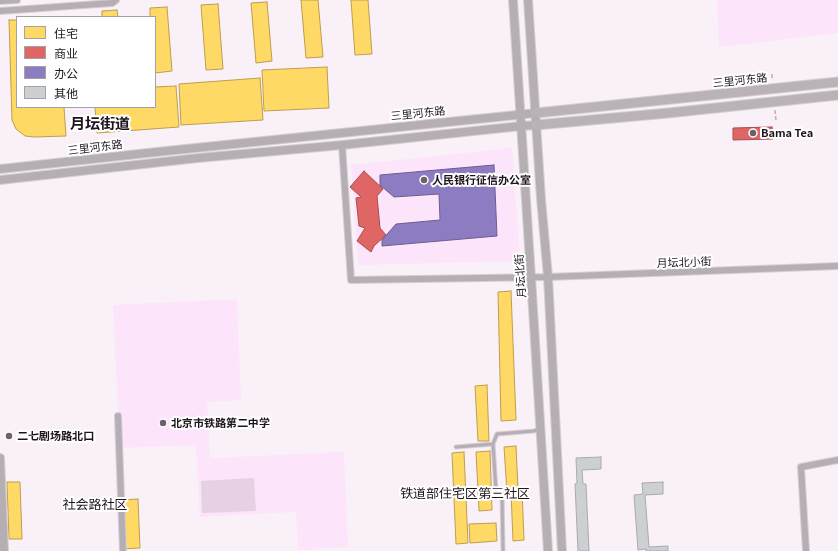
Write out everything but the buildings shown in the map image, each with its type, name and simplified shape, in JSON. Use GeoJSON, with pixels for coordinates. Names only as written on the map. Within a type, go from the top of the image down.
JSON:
{"type":"FeatureCollection","features":[{"type":"Feature","properties":{"kind":"main road","name":"月坛北街"},"geometry":{"type":"LineString","coordinates":[[513,0],[548,551]]}},
{"type":"Feature","properties":{"kind":"main road"},"geometry":{"type":"LineString","coordinates":[[528,0],[548,277],[562,551]]}},
{"type":"Feature","properties":{"kind":"main road","name":"三里河东路"},"geometry":{"type":"LineString","coordinates":[[0,169],[838,82]]}},
{"type":"Feature","properties":{"kind":"main road","name":"三里河东路"},"geometry":{"type":"LineString","coordinates":[[0,180],[198,158],[668,113],[838,95]]}},
{"type":"Feature","properties":{"kind":"main road"},"geometry":{"type":"LineString","coordinates":[[0,458],[4,551]]}},
{"type":"Feature","properties":{"kind":"street"},"geometry":{"type":"LineString","coordinates":[[0,1],[17,0]]}},
{"type":"Feature","properties":{"kind":"street"},"geometry":{"type":"LineString","coordinates":[[0,11],[112,3],[116,0]]}},
{"type":"Feature","properties":{"kind":"street","name":"月坛北小街"},"geometry":{"type":"LineString","coordinates":[[342,145],[352,280],[548,277],[838,266]]}},
{"type":"Feature","properties":{"kind":"street"},"geometry":{"type":"LineString","coordinates":[[118,416],[123,551]]}},
{"type":"Feature","properties":{"kind":"street"},"geometry":{"type":"LineString","coordinates":[[806,551],[801,467],[838,460]]}},
{"type":"Feature","properties":{"kind":"lane"},"geometry":{"type":"LineString","coordinates":[[503,551],[502,491],[496,491],[493,444],[497,434],[534,431],[540,429]]}},
{"type":"Feature","properties":{"kind":"lane"},"geometry":{"type":"LineString","coordinates":[[456,447],[493,444]]}},
{"type":"Feature","properties":{"kind":"shaded area"},"geometry":{"type":"Polygon","coordinates":[[[717,0],[838,0],[838,33],[719,47],[717,0]]]}},
{"type":"Feature","properties":{"kind":"shaded area"},"geometry":{"type":"Polygon","coordinates":[[[512,148],[520,261],[358,265],[351,165],[512,148]]]}},
{"type":"Feature","properties":{"kind":"shaded area","name":"北京市铁路第二中学"},"geometry":{"type":"Polygon","coordinates":[[[237,299],[241,400],[207,402],[210,458],[344,452],[348,547],[298,550],[296,512],[200,517],[196,445],[120,448],[113,305],[237,299]]]}},
{"type":"Feature","properties":{"kind":"shaded area"},"geometry":{"type":"Polygon","coordinates":[[[254,478],[256,511],[202,513],[201,481],[254,478]]]}},
{"type":"Feature","properties":{"kind":"place","name":"Bama Tea"},"geometry":{"type":"Point","coordinates":[753,133]}},
{"type":"Feature","properties":{"kind":"place","name":"人民银行征信办公室"},"geometry":{"type":"Point","coordinates":[424,180]}},
{"type":"Feature","properties":{"kind":"place","name":"北京市铁路第二中学"},"geometry":{"type":"Point","coordinates":[163,423]}},
{"type":"Feature","properties":{"kind":"place","name":"二七剧场路北口"},"geometry":{"type":"Point","coordinates":[9,436]}},
{"type":"Feature","properties":{"kind":"district","name":"月坛街道"},"geometry":{"type":"Point","coordinates":[100,123]}},
{"type":"Feature","properties":{"kind":"district","name":"铁道部住宅区第三社区"},"geometry":{"type":"Point","coordinates":[465,493]}},
{"type":"Feature","properties":{"kind":"district","name":"社会路社区"},"geometry":{"type":"Point","coordinates":[95,504]}}]}
